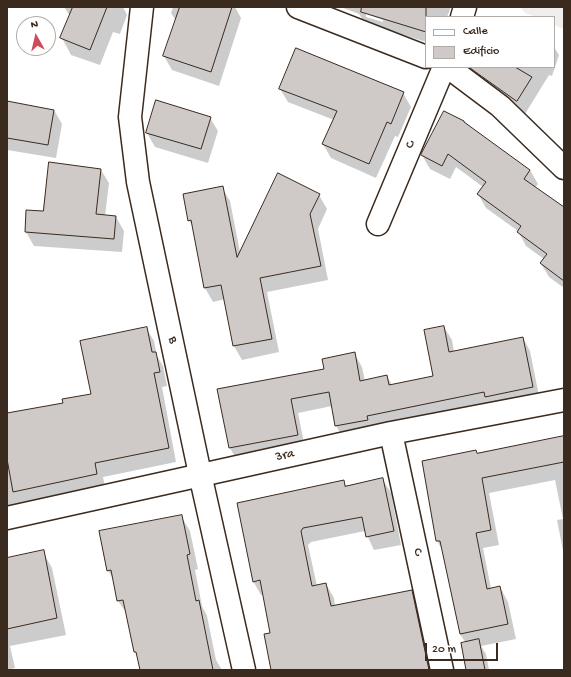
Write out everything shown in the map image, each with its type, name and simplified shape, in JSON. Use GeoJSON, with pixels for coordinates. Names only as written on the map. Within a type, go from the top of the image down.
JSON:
{"type":"FeatureCollection","features":[{"type":"Feature","properties":{"kind":"street","name":"B"},"geometry":{"type":"LineString","coordinates":[[142,7],[130,117],[138,182],[200,474],[244,670]]}},
{"type":"Feature","properties":{"kind":"street"},"geometry":{"type":"LineString","coordinates":[[298,7],[425,57]]}},
{"type":"Feature","properties":{"kind":"street","name":"C"},"geometry":{"type":"LineString","coordinates":[[378,224],[444,68]]}},
{"type":"Feature","properties":{"kind":"street"},"geometry":{"type":"LineString","coordinates":[[449,68],[500,106],[564,168]]}},
{"type":"Feature","properties":{"kind":"street","name":"3ra"},"geometry":{"type":"LineString","coordinates":[[7,518],[200,474],[391,433],[564,400]]}},
{"type":"Feature","properties":{"kind":"street","name":"C"},"geometry":{"type":"LineString","coordinates":[[391,433],[442,670]]}},
{"type":"Feature","properties":{"kind":"shaded area"},"geometry":{"type":"Polygon","coordinates":[[[520,7],[564,7],[564,29],[555,25],[555,16],[533,16],[525,13],[520,7]]]}},
{"type":"Feature","properties":{"kind":"building"},"geometry":{"type":"Polygon","coordinates":[[[73,7],[107,7],[90,50],[60,38],[73,7]]]}},
{"type":"Feature","properties":{"kind":"building"},"geometry":{"type":"Polygon","coordinates":[[[180,7],[232,7],[211,72],[163,56],[180,7]]]}},
{"type":"Feature","properties":{"kind":"building"},"geometry":{"type":"Polygon","coordinates":[[[362,7],[426,7],[425,32],[361,12],[362,7]]]}},
{"type":"Feature","properties":{"kind":"building"},"geometry":{"type":"Polygon","coordinates":[[[296,48],[404,92],[391,124],[387,122],[369,164],[322,144],[337,111],[279,89],[296,48]]]}},
{"type":"Feature","properties":{"kind":"building"},"geometry":{"type":"Polygon","coordinates":[[[470,68],[517,68],[532,77],[517,101],[470,68]]]}},
{"type":"Feature","properties":{"kind":"building"},"geometry":{"type":"Polygon","coordinates":[[[156,100],[211,117],[201,149],[146,133],[156,100]]]}},
{"type":"Feature","properties":{"kind":"building"},"geometry":{"type":"Polygon","coordinates":[[[7,101],[54,110],[48,145],[7,138],[7,101]]]}},
{"type":"Feature","properties":{"kind":"building"},"geometry":{"type":"Polygon","coordinates":[[[444,111],[464,121],[530,170],[524,179],[564,207],[564,281],[540,263],[547,254],[517,232],[521,226],[477,194],[486,182],[448,154],[442,166],[421,155],[444,111]]]}},
{"type":"Feature","properties":{"kind":"building"},"geometry":{"type":"Polygon","coordinates":[[[49,162],[101,169],[96,214],[116,216],[114,239],[25,232],[26,210],[43,211],[49,162]]]}},
{"type":"Feature","properties":{"kind":"building"},"geometry":{"type":"Polygon","coordinates":[[[278,173],[320,194],[310,214],[321,266],[260,278],[272,339],[233,346],[221,285],[204,288],[191,220],[188,221],[183,194],[223,186],[237,257],[278,173]]]}},
{"type":"Feature","properties":{"kind":"building"},"geometry":{"type":"Polygon","coordinates":[[[444,326],[449,352],[523,337],[533,387],[485,397],[484,392],[367,416],[368,420],[335,426],[329,392],[291,399],[298,435],[229,448],[217,389],[324,369],[322,359],[355,352],[360,381],[387,375],[389,385],[433,376],[424,330],[444,326]]]}},
{"type":"Feature","properties":{"kind":"building"},"geometry":{"type":"Polygon","coordinates":[[[147,327],[152,352],[156,352],[160,372],[154,373],[169,448],[95,463],[97,474],[13,492],[7,459],[7,413],[63,403],[62,399],[91,394],[80,341],[147,327]]]}},
{"type":"Feature","properties":{"kind":"building"},"geometry":{"type":"Polygon","coordinates":[[[564,436],[564,462],[482,478],[491,530],[476,533],[487,589],[500,586],[508,624],[460,634],[440,541],[436,541],[422,461],[476,450],[477,453],[564,436]]]}},
{"type":"Feature","properties":{"kind":"building"},"geometry":{"type":"Polygon","coordinates":[[[383,478],[394,531],[366,537],[362,517],[303,528],[301,531],[312,586],[326,583],[331,606],[412,590],[429,670],[271,670],[264,634],[270,633],[260,580],[253,582],[237,503],[344,480],[345,486],[383,478]]]}},
{"type":"Feature","properties":{"kind":"building"},"geometry":{"type":"Polygon","coordinates":[[[182,515],[190,554],[187,555],[196,601],[199,600],[213,670],[140,670],[136,652],[134,652],[123,600],[117,601],[111,570],[107,571],[99,531],[182,515]]]}},
{"type":"Feature","properties":{"kind":"building"},"geometry":{"type":"Polygon","coordinates":[[[44,550],[57,618],[7,629],[7,558],[44,550]]]}},
{"type":"Feature","properties":{"kind":"building"},"geometry":{"type":"Polygon","coordinates":[[[479,639],[485,670],[466,670],[461,643],[479,639]]]}}]}
